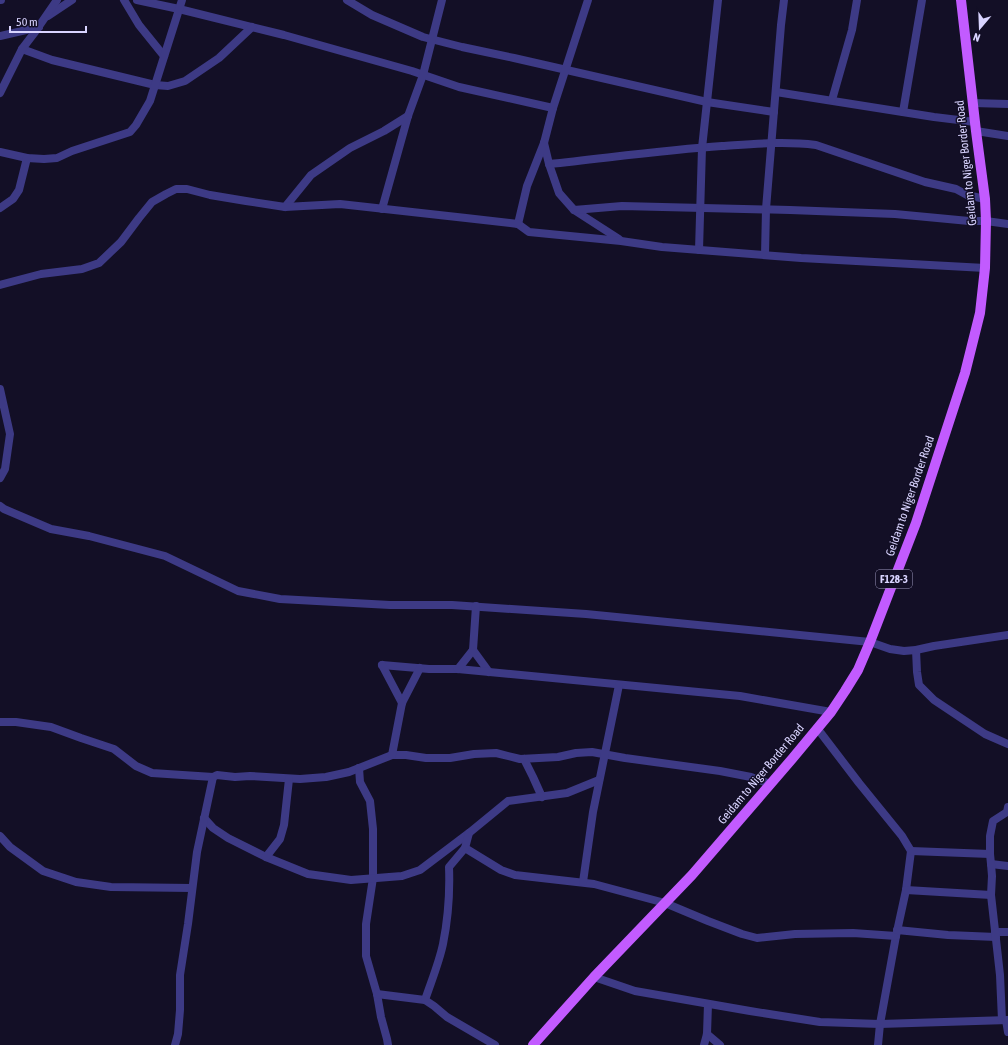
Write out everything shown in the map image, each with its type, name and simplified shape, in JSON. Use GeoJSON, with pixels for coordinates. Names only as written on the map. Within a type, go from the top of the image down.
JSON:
{"type":"FeatureCollection","features":[{"type":"Feature","properties":{"kind":"main road","name":"Geidam to Niger Border Road"},"geometry":{"type":"LineString","coordinates":[[533,1045],[594,976],[692,875],[831,712],[858,670],[870,642],[916,523],[965,373],[980,313],[986,268],[985,199],[961,0]]}},
{"type":"Feature","properties":{"kind":"street"},"geometry":{"type":"LineString","coordinates":[[0,93],[22,48],[39,27],[55,0]]}},
{"type":"Feature","properties":{"kind":"street"},"geometry":{"type":"LineString","coordinates":[[44,19],[72,0]]}},
{"type":"Feature","properties":{"kind":"street"},"geometry":{"type":"LineString","coordinates":[[124,0],[139,25],[164,56]]}},
{"type":"Feature","properties":{"kind":"street"},"geometry":{"type":"LineString","coordinates":[[137,0],[284,35],[424,75],[459,87],[553,108]]}},
{"type":"Feature","properties":{"kind":"street"},"geometry":{"type":"LineString","coordinates":[[0,152],[27,158],[57,158],[130,132],[136,125],[150,101],[182,0]]}},
{"type":"Feature","properties":{"kind":"street"},"geometry":{"type":"LineString","coordinates":[[347,0],[372,15],[423,37],[707,102],[774,112]]}},
{"type":"Feature","properties":{"kind":"street"},"geometry":{"type":"LineString","coordinates":[[382,209],[408,116],[424,75],[442,0]]}},
{"type":"Feature","properties":{"kind":"street"},"geometry":{"type":"LineString","coordinates":[[518,224],[527,186],[544,143],[553,108],[588,0]]}},
{"type":"Feature","properties":{"kind":"street"},"geometry":{"type":"LineString","coordinates":[[699,250],[702,148],[718,0]]}},
{"type":"Feature","properties":{"kind":"street"},"geometry":{"type":"LineString","coordinates":[[765,255],[766,209],[784,0]]}},
{"type":"Feature","properties":{"kind":"street"},"geometry":{"type":"LineString","coordinates":[[832,100],[852,30],[857,0]]}},
{"type":"Feature","properties":{"kind":"street"},"geometry":{"type":"LineString","coordinates":[[904,112],[922,0]]}},
{"type":"Feature","properties":{"kind":"street"},"geometry":{"type":"LineString","coordinates":[[0,36],[39,27]]}},
{"type":"Feature","properties":{"kind":"street"},"geometry":{"type":"LineString","coordinates":[[22,48],[52,60],[155,85],[168,86],[185,81],[219,58],[252,27]]}},
{"type":"Feature","properties":{"kind":"street"},"geometry":{"type":"LineString","coordinates":[[776,92],[904,112],[975,126],[1008,136]]}},
{"type":"Feature","properties":{"kind":"street"},"geometry":{"type":"LineString","coordinates":[[973,103],[1008,104]]}},
{"type":"Feature","properties":{"kind":"street"},"geometry":{"type":"LineString","coordinates":[[285,207],[311,175],[350,148],[384,131],[408,116]]}},
{"type":"Feature","properties":{"kind":"street"},"geometry":{"type":"LineString","coordinates":[[544,143],[559,194],[574,210],[621,241]]}},
{"type":"Feature","properties":{"kind":"street"},"geometry":{"type":"LineString","coordinates":[[549,164],[702,148],[772,143],[816,145],[925,182],[956,189],[967,196],[985,199]]}},
{"type":"Feature","properties":{"kind":"street"},"geometry":{"type":"LineString","coordinates":[[0,208],[13,200],[20,190],[27,158]]}},
{"type":"Feature","properties":{"kind":"street"},"geometry":{"type":"LineString","coordinates":[[0,285],[41,274],[82,269],[99,263],[120,242],[152,202],[176,189],[187,189],[246,202],[285,207],[340,204],[518,224],[528,232],[621,241],[662,247],[801,258],[986,268]]}},
{"type":"Feature","properties":{"kind":"street"},"geometry":{"type":"LineString","coordinates":[[574,210],[622,206],[766,209],[895,214],[1008,224]]}},
{"type":"Feature","properties":{"kind":"street"},"geometry":{"type":"LineString","coordinates":[[0,389],[10,434],[5,469],[0,478]]}},
{"type":"Feature","properties":{"kind":"street"},"geometry":{"type":"LineString","coordinates":[[0,506],[51,529],[89,536],[165,556],[238,591],[280,600],[476,606],[586,614],[870,642],[890,650],[904,651],[1008,635]]}},
{"type":"Feature","properties":{"kind":"street"},"geometry":{"type":"LineString","coordinates":[[458,669],[472,650],[476,606]]}},
{"type":"Feature","properties":{"kind":"street"},"geometry":{"type":"LineString","coordinates":[[472,650],[489,672]]}},
{"type":"Feature","properties":{"kind":"street"},"geometry":{"type":"LineString","coordinates":[[916,650],[919,685],[934,700],[985,734],[1008,744]]}},
{"type":"Feature","properties":{"kind":"street"},"geometry":{"type":"LineString","coordinates":[[402,703],[382,665],[429,669],[458,669],[740,696],[831,712]]}},
{"type":"Feature","properties":{"kind":"street"},"geometry":{"type":"LineString","coordinates":[[392,755],[402,703],[420,668]]}},
{"type":"Feature","properties":{"kind":"street"},"geometry":{"type":"LineString","coordinates":[[583,882],[593,812],[619,685]]}},
{"type":"Feature","properties":{"kind":"street"},"geometry":{"type":"LineString","coordinates":[[0,722],[16,722],[51,728],[114,749],[136,766],[152,773],[213,777],[218,775],[300,779],[326,777],[349,772],[392,755],[406,755],[426,758],[450,758],[474,754],[496,753],[524,759],[558,757],[576,753],[592,752],[720,771],[750,777],[770,784]]}},
{"type":"Feature","properties":{"kind":"street"},"geometry":{"type":"LineString","coordinates":[[817,728],[902,836],[911,851],[906,890],[896,933],[880,1024],[878,1045]]}},
{"type":"Feature","properties":{"kind":"street"},"geometry":{"type":"LineString","coordinates":[[524,759],[542,797]]}},
{"type":"Feature","properties":{"kind":"street"},"geometry":{"type":"LineString","coordinates":[[360,768],[360,782],[370,801],[372,822],[373,878],[366,924],[366,956],[388,1045]]}},
{"type":"Feature","properties":{"kind":"street"},"geometry":{"type":"LineString","coordinates":[[175,1045],[178,1034],[180,1010],[180,975],[197,852],[213,777]]}},
{"type":"Feature","properties":{"kind":"street"},"geometry":{"type":"LineString","coordinates":[[266,857],[280,839],[284,824],[288,779]]}},
{"type":"Feature","properties":{"kind":"street"},"geometry":{"type":"LineString","coordinates":[[204,818],[213,828],[228,838],[266,857],[308,874],[351,880],[402,876],[420,870],[469,834],[508,801],[567,793],[599,780]]}},
{"type":"Feature","properties":{"kind":"street"},"geometry":{"type":"LineString","coordinates":[[1008,807],[1006,812],[993,821],[990,836],[991,895],[1005,1020],[1008,1032]]}},
{"type":"Feature","properties":{"kind":"street"},"geometry":{"type":"LineString","coordinates":[[425,1000],[442,945],[450,888],[449,867],[465,848],[469,834]]}},
{"type":"Feature","properties":{"kind":"street"},"geometry":{"type":"LineString","coordinates":[[0,836],[10,847],[43,871],[76,882],[111,887],[192,888]]}},
{"type":"Feature","properties":{"kind":"street"},"geometry":{"type":"LineString","coordinates":[[465,848],[501,870],[515,875],[594,884],[665,903],[742,934],[757,938],[795,934],[995,934],[1008,932]]}},
{"type":"Feature","properties":{"kind":"street"},"geometry":{"type":"LineString","coordinates":[[911,851],[990,854]]}},
{"type":"Feature","properties":{"kind":"street"},"geometry":{"type":"LineString","coordinates":[[991,864],[1008,866]]}},
{"type":"Feature","properties":{"kind":"street"},"geometry":{"type":"LineString","coordinates":[[906,890],[991,895]]}},
{"type":"Feature","properties":{"kind":"street"},"geometry":{"type":"LineString","coordinates":[[594,976],[635,991],[820,1022],[880,1024],[1005,1020]]}},
{"type":"Feature","properties":{"kind":"street"},"geometry":{"type":"LineString","coordinates":[[376,994],[425,1000],[447,1017],[495,1045]]}},
{"type":"Feature","properties":{"kind":"street"},"geometry":{"type":"LineString","coordinates":[[704,1045],[708,1034],[708,1004]]}},
{"type":"Feature","properties":{"kind":"street"},"geometry":{"type":"LineString","coordinates":[[708,1034],[720,1045]]}}]}
